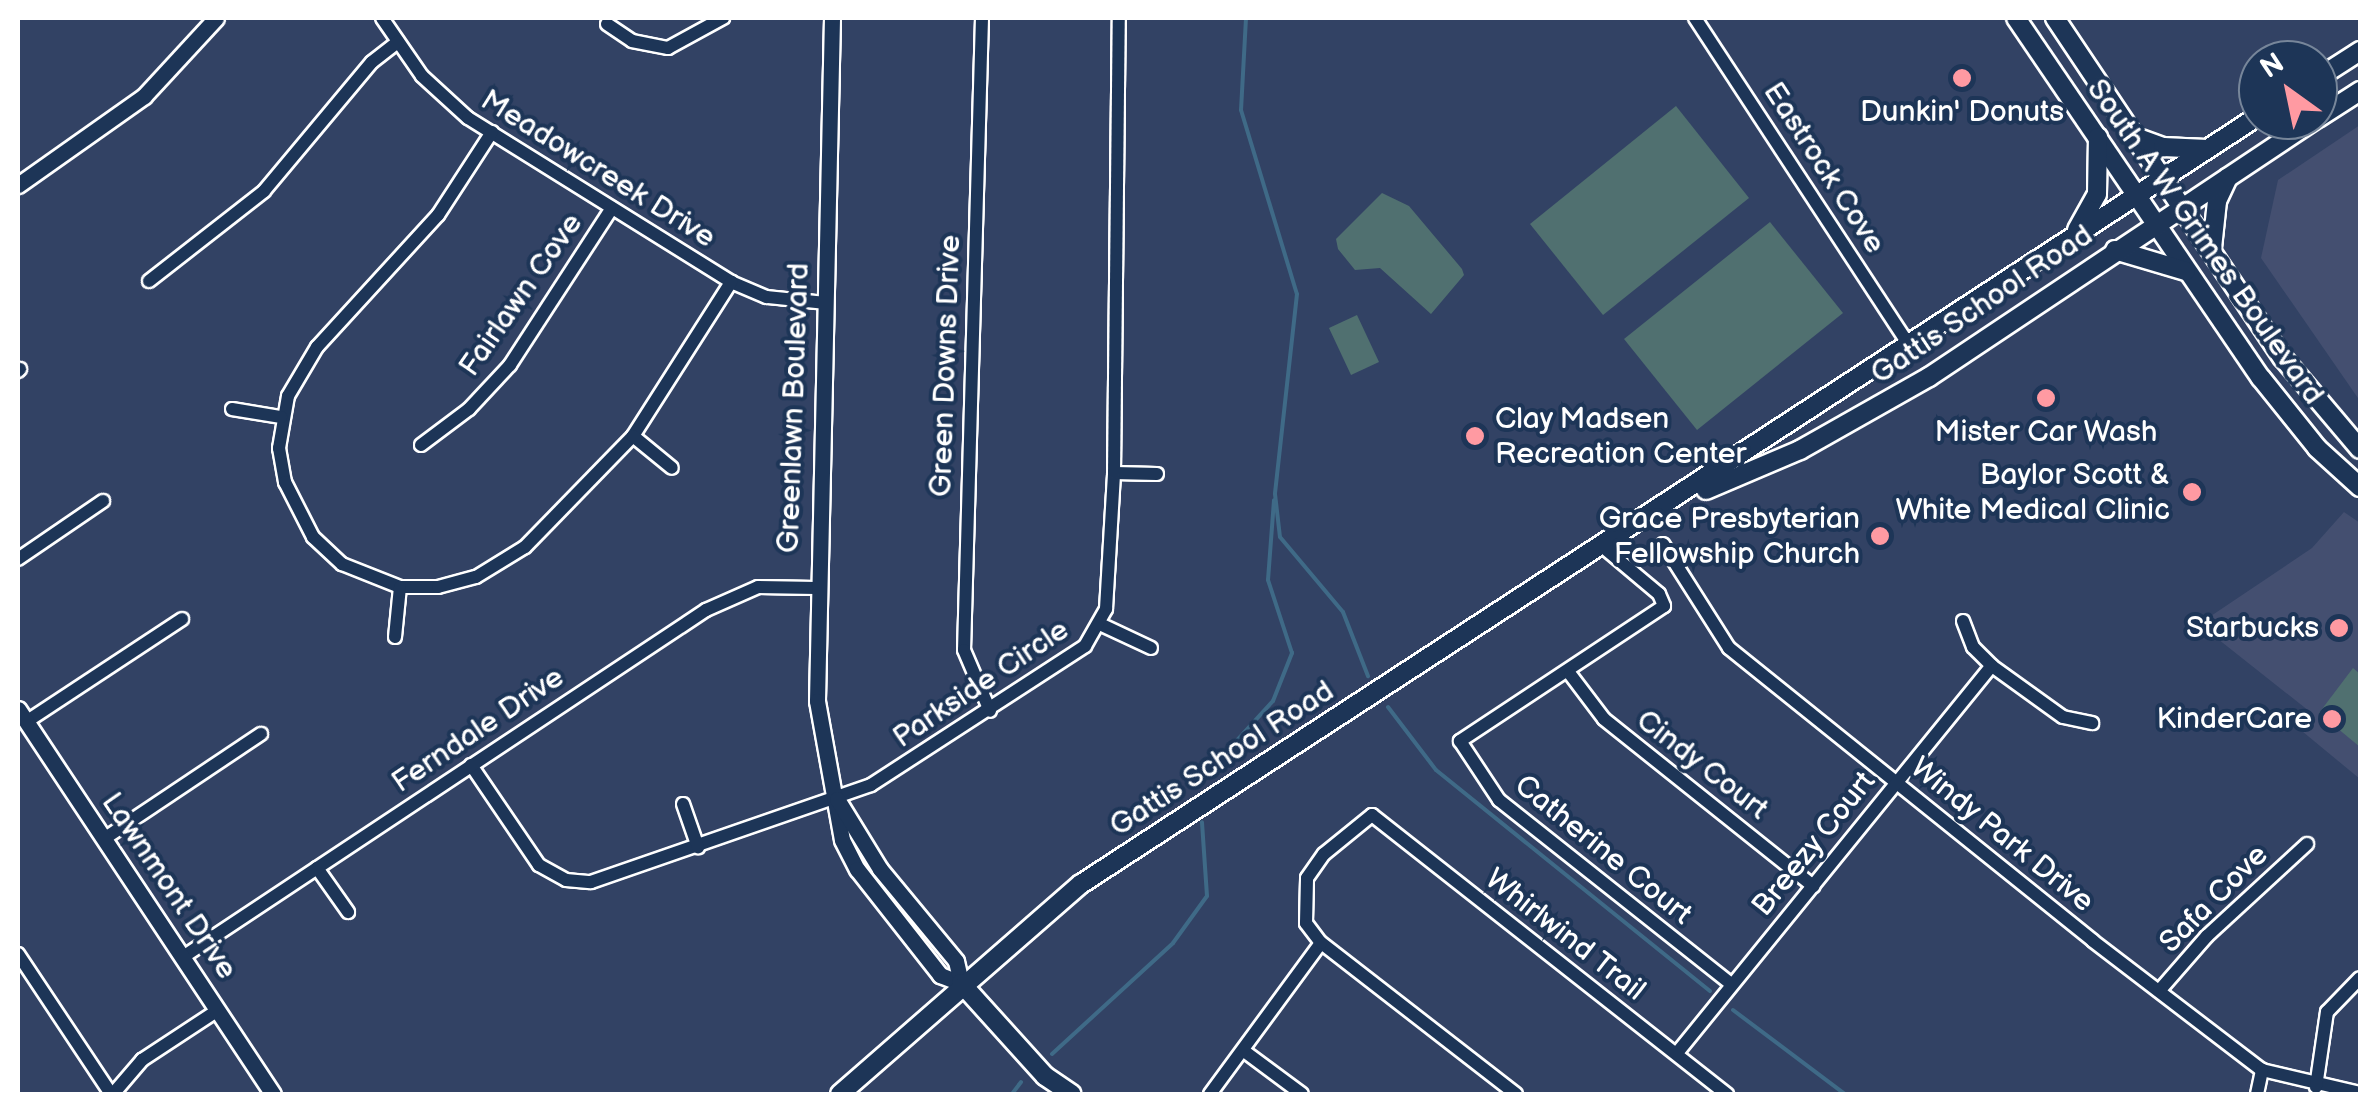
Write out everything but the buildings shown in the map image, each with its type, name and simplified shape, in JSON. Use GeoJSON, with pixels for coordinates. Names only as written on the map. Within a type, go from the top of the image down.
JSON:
{"type":"FeatureCollection","features":[{"type":"Feature","properties":{"kind":"main road","name":"South A W Grimes Boulevard"},"geometry":{"type":"LineString","coordinates":[[2016,18],[2260,378],[2317,448],[2360,488]]}},
{"type":"Feature","properties":{"kind":"main road","name":"South A W Grimes Boulevard"},"geometry":{"type":"LineString","coordinates":[[2055,18],[2284,358],[2360,449]]}},
{"type":"Feature","properties":{"kind":"main road"},"geometry":{"type":"LineString","coordinates":[[2338,65],[2360,50]]}},
{"type":"Feature","properties":{"kind":"main road","name":"Gattis School Road"},"geometry":{"type":"LineString","coordinates":[[2338,105],[2360,91]]}},
{"type":"Feature","properties":{"kind":"main road","name":"Gattis School Road"},"geometry":{"type":"LineString","coordinates":[[840,1094],[961,983],[1081,884],[1664,508],[2238,129]]}},
{"type":"Feature","properties":{"kind":"main road"},"geometry":{"type":"LineString","coordinates":[[2071,239],[2098,194],[2098,137]]}},
{"type":"Feature","properties":{"kind":"main road"},"geometry":{"type":"LineString","coordinates":[[2138,138],[2163,147],[2208,149]]}},
{"type":"Feature","properties":{"kind":"main road","name":"Gattis School Road"},"geometry":{"type":"LineString","coordinates":[[1664,508],[1857,419],[2283,140]]}},
{"type":"Feature","properties":{"kind":"main road"},"geometry":{"type":"LineString","coordinates":[[2212,248],[2217,201],[2229,175]]}},
{"type":"Feature","properties":{"kind":"main road"},"geometry":{"type":"LineString","coordinates":[[2115,250],[2167,261],[2191,274]]}},
{"type":"Feature","properties":{"kind":"main road","name":"Greenlawn Boulevard"},"geometry":{"type":"LineString","coordinates":[[961,983],[1045,1076],[1072,1094]]}},
{"type":"Feature","properties":{"kind":"main road","name":"Greenlawn Boulevard"},"geometry":{"type":"LineString","coordinates":[[1045,1076],[1051,1094]]}},
{"type":"Feature","properties":{"kind":"street"},"geometry":{"type":"LineString","coordinates":[[18,184],[144,96],[216,18]]}},
{"type":"Feature","properties":{"kind":"street","name":"Meadowcreek Drive"},"geometry":{"type":"LineString","coordinates":[[382,18],[436,92],[492,132],[730,282],[767,297],[825,303]]}},
{"type":"Feature","properties":{"kind":"street"},"geometry":{"type":"LineString","coordinates":[[606,24],[632,41],[668,48],[724,18]]}},
{"type":"Feature","properties":{"kind":"street","name":"Greenlawn Boulevard"},"geometry":{"type":"LineString","coordinates":[[832,18],[816,588],[817,701],[842,840],[876,902],[940,975],[961,983]]}},
{"type":"Feature","properties":{"kind":"street","name":"Green Downs Drive"},"geometry":{"type":"LineString","coordinates":[[982,18],[964,650],[990,711]]}},
{"type":"Feature","properties":{"kind":"street","name":"Parkside Circle"},"geometry":{"type":"LineString","coordinates":[[471,764],[530,855],[566,880],[604,880],[837,799],[888,777],[1068,662],[1102,625],[1114,473],[1120,18]]}},
{"type":"Feature","properties":{"kind":"street","name":"Eastrock Cove"},"geometry":{"type":"LineString","coordinates":[[1695,18],[1910,346]]}},
{"type":"Feature","properties":{"kind":"street"},"geometry":{"type":"LineString","coordinates":[[149,282],[264,192],[372,62],[398,42]]}},
{"type":"Feature","properties":{"kind":"street"},"geometry":{"type":"LineString","coordinates":[[492,132],[407,255],[305,362],[281,417],[281,467],[307,528],[342,564],[400,586],[448,586],[502,563],[569,507],[633,436],[730,282]]}},
{"type":"Feature","properties":{"kind":"street","name":"Fairlawn Cove"},"geometry":{"type":"LineString","coordinates":[[421,445],[469,409],[510,365],[612,208]]}},
{"type":"Feature","properties":{"kind":"street"},"geometry":{"type":"LineString","coordinates":[[232,409],[281,417]]}},
{"type":"Feature","properties":{"kind":"street"},"geometry":{"type":"LineString","coordinates":[[633,436],[672,468]]}},
{"type":"Feature","properties":{"kind":"street"},"geometry":{"type":"LineString","coordinates":[[1114,473],[1157,474]]}},
{"type":"Feature","properties":{"kind":"street"},"geometry":{"type":"LineString","coordinates":[[18,559],[103,501]]}},
{"type":"Feature","properties":{"kind":"street","name":"Windy Park Drive"},"geometry":{"type":"LineString","coordinates":[[1664,544],[1728,648],[2159,992],[2262,1070],[2316,1087],[2360,1093]]}},
{"type":"Feature","properties":{"kind":"street"},"geometry":{"type":"LineString","coordinates":[[1570,674],[1664,606],[1659,594],[1604,547]]}},
{"type":"Feature","properties":{"kind":"street"},"geometry":{"type":"LineString","coordinates":[[394,637],[400,586]]}},
{"type":"Feature","properties":{"kind":"street","name":"Ferndale Drive"},"geometry":{"type":"LineString","coordinates":[[183,958],[722,600],[758,587],[816,588]]}},
{"type":"Feature","properties":{"kind":"street"},"geometry":{"type":"LineString","coordinates":[[22,716],[182,619]]}},
{"type":"Feature","properties":{"kind":"street"},"geometry":{"type":"LineString","coordinates":[[1963,621],[1973,647],[1992,666],[2063,717],[2092,722]]}},
{"type":"Feature","properties":{"kind":"street"},"geometry":{"type":"LineString","coordinates":[[1102,625],[1151,648]]}},
{"type":"Feature","properties":{"kind":"street","name":"Breezy Court"},"geometry":{"type":"LineString","coordinates":[[1676,1054],[1992,666]]}},
{"type":"Feature","properties":{"kind":"street","name":"Catherine Court"},"geometry":{"type":"LineString","coordinates":[[1570,674],[1460,742],[1499,800],[1731,984]]}},
{"type":"Feature","properties":{"kind":"street","name":"Cindy Court"},"geometry":{"type":"LineString","coordinates":[[1570,674],[1604,719],[1813,886]]}},
{"type":"Feature","properties":{"kind":"street","name":"Lawnmont Drive"},"geometry":{"type":"LineString","coordinates":[[22,716],[273,1094]]}},
{"type":"Feature","properties":{"kind":"street"},"geometry":{"type":"LineString","coordinates":[[104,840],[261,734]]}},
{"type":"Feature","properties":{"kind":"street","name":"Greenlawn Boulevard"},"geometry":{"type":"LineString","coordinates":[[837,799],[880,869],[956,961],[961,983]]}},
{"type":"Feature","properties":{"kind":"street"},"geometry":{"type":"LineString","coordinates":[[683,804],[698,848]]}},
{"type":"Feature","properties":{"kind":"street","name":"Whirlwind Trail"},"geometry":{"type":"LineString","coordinates":[[1321,944],[1302,911],[1307,878],[1324,854],[1372,815],[1726,1094]]}},
{"type":"Feature","properties":{"kind":"street","name":"Safa Cove"},"geometry":{"type":"LineString","coordinates":[[2159,992],[2207,936],[2307,844]]}},
{"type":"Feature","properties":{"kind":"street"},"geometry":{"type":"LineString","coordinates":[[317,868],[348,912]]}},
{"type":"Feature","properties":{"kind":"street"},"geometry":{"type":"LineString","coordinates":[[1210,1094],[1321,944],[1516,1094]]}},
{"type":"Feature","properties":{"kind":"street"},"geometry":{"type":"LineString","coordinates":[[18,954],[112,1094],[150,1054],[218,1010]]}},
{"type":"Feature","properties":{"kind":"street"},"geometry":{"type":"LineString","coordinates":[[2316,1087],[2326,1012],[2360,978]]}},
{"type":"Feature","properties":{"kind":"street"},"geometry":{"type":"LineString","coordinates":[[1244,1051],[1302,1094]]}},
{"type":"Feature","properties":{"kind":"street"},"geometry":{"type":"LineString","coordinates":[[2257,1094],[2262,1070]]}},
{"type":"Feature","properties":{"kind":"shaded area"},"geometry":{"type":"Polygon","coordinates":[[[2360,125],[2360,401],[2261,258],[2278,180],[2360,125]]]}},
{"type":"Feature","properties":{"kind":"shaded area"},"geometry":{"type":"Polygon","coordinates":[[[2344,512],[2360,523],[2360,779],[2297,727],[2309,711],[2199,624],[2312,548],[2344,512]]]}},
{"type":"Feature","properties":{"kind":"green space"},"geometry":{"type":"Polygon","coordinates":[[[1676,106],[1749,198],[1603,315],[1530,224],[1676,106]]]}},
{"type":"Feature","properties":{"kind":"green space"},"geometry":{"type":"Polygon","coordinates":[[[1382,193],[1409,206],[1462,269],[1464,275],[1431,314],[1380,268],[1355,270],[1338,249],[1336,239],[1382,193]]]}},
{"type":"Feature","properties":{"kind":"green space"},"geometry":{"type":"Polygon","coordinates":[[[1770,222],[1843,313],[1697,430],[1624,339],[1770,222]]]}},
{"type":"Feature","properties":{"kind":"green space"},"geometry":{"type":"Polygon","coordinates":[[[1357,315],[1379,362],[1351,375],[1329,328],[1357,315]]]}},
{"type":"Feature","properties":{"kind":"green space"},"geometry":{"type":"Polygon","coordinates":[[[2353,668],[2360,674],[2360,747],[2319,713],[2353,668]]]}},
{"type":"Feature","properties":{"kind":"waterway"},"geometry":{"type":"LineString","coordinates":[[1246,18],[1241,110],[1297,294],[1275,494],[1280,537],[1343,612],[1368,676]]}},
{"type":"Feature","properties":{"kind":"waterway"},"geometry":{"type":"LineString","coordinates":[[1198,783],[1273,701],[1292,653],[1268,580],[1274,500]]}},
{"type":"Feature","properties":{"kind":"waterway"},"geometry":{"type":"LineString","coordinates":[[1388,707],[1436,770],[1710,991]]}},
{"type":"Feature","properties":{"kind":"waterway"},"geometry":{"type":"LineString","coordinates":[[1052,1054],[1173,943],[1207,896],[1202,822]]}},
{"type":"Feature","properties":{"kind":"waterway"},"geometry":{"type":"LineString","coordinates":[[1733,1010],[1845,1094]]}},
{"type":"Feature","properties":{"kind":"waterway"},"geometry":{"type":"LineString","coordinates":[[1012,1094],[1021,1082]]}},
{"type":"Feature","properties":{"kind":"place","name":"Dunkin' Donuts"},"geometry":{"type":"Point","coordinates":[1962,78]}},
{"type":"Feature","properties":{"kind":"place","name":"Mister Car Wash"},"geometry":{"type":"Point","coordinates":[2046,398]}},
{"type":"Feature","properties":{"kind":"place","name":"Clay Madsen Recreation Center"},"geometry":{"type":"Point","coordinates":[1475,436]}},
{"type":"Feature","properties":{"kind":"place","name":"Baylor Scott & White Medical Clinic"},"geometry":{"type":"Point","coordinates":[2192,492]}},
{"type":"Feature","properties":{"kind":"place","name":"Grace Presbyterian Fellowship Church"},"geometry":{"type":"Point","coordinates":[1880,536]}},
{"type":"Feature","properties":{"kind":"place","name":"Starbucks"},"geometry":{"type":"Point","coordinates":[2339,628]}},
{"type":"Feature","properties":{"kind":"place","name":"KinderCare"},"geometry":{"type":"Point","coordinates":[2332,719]}}]}
